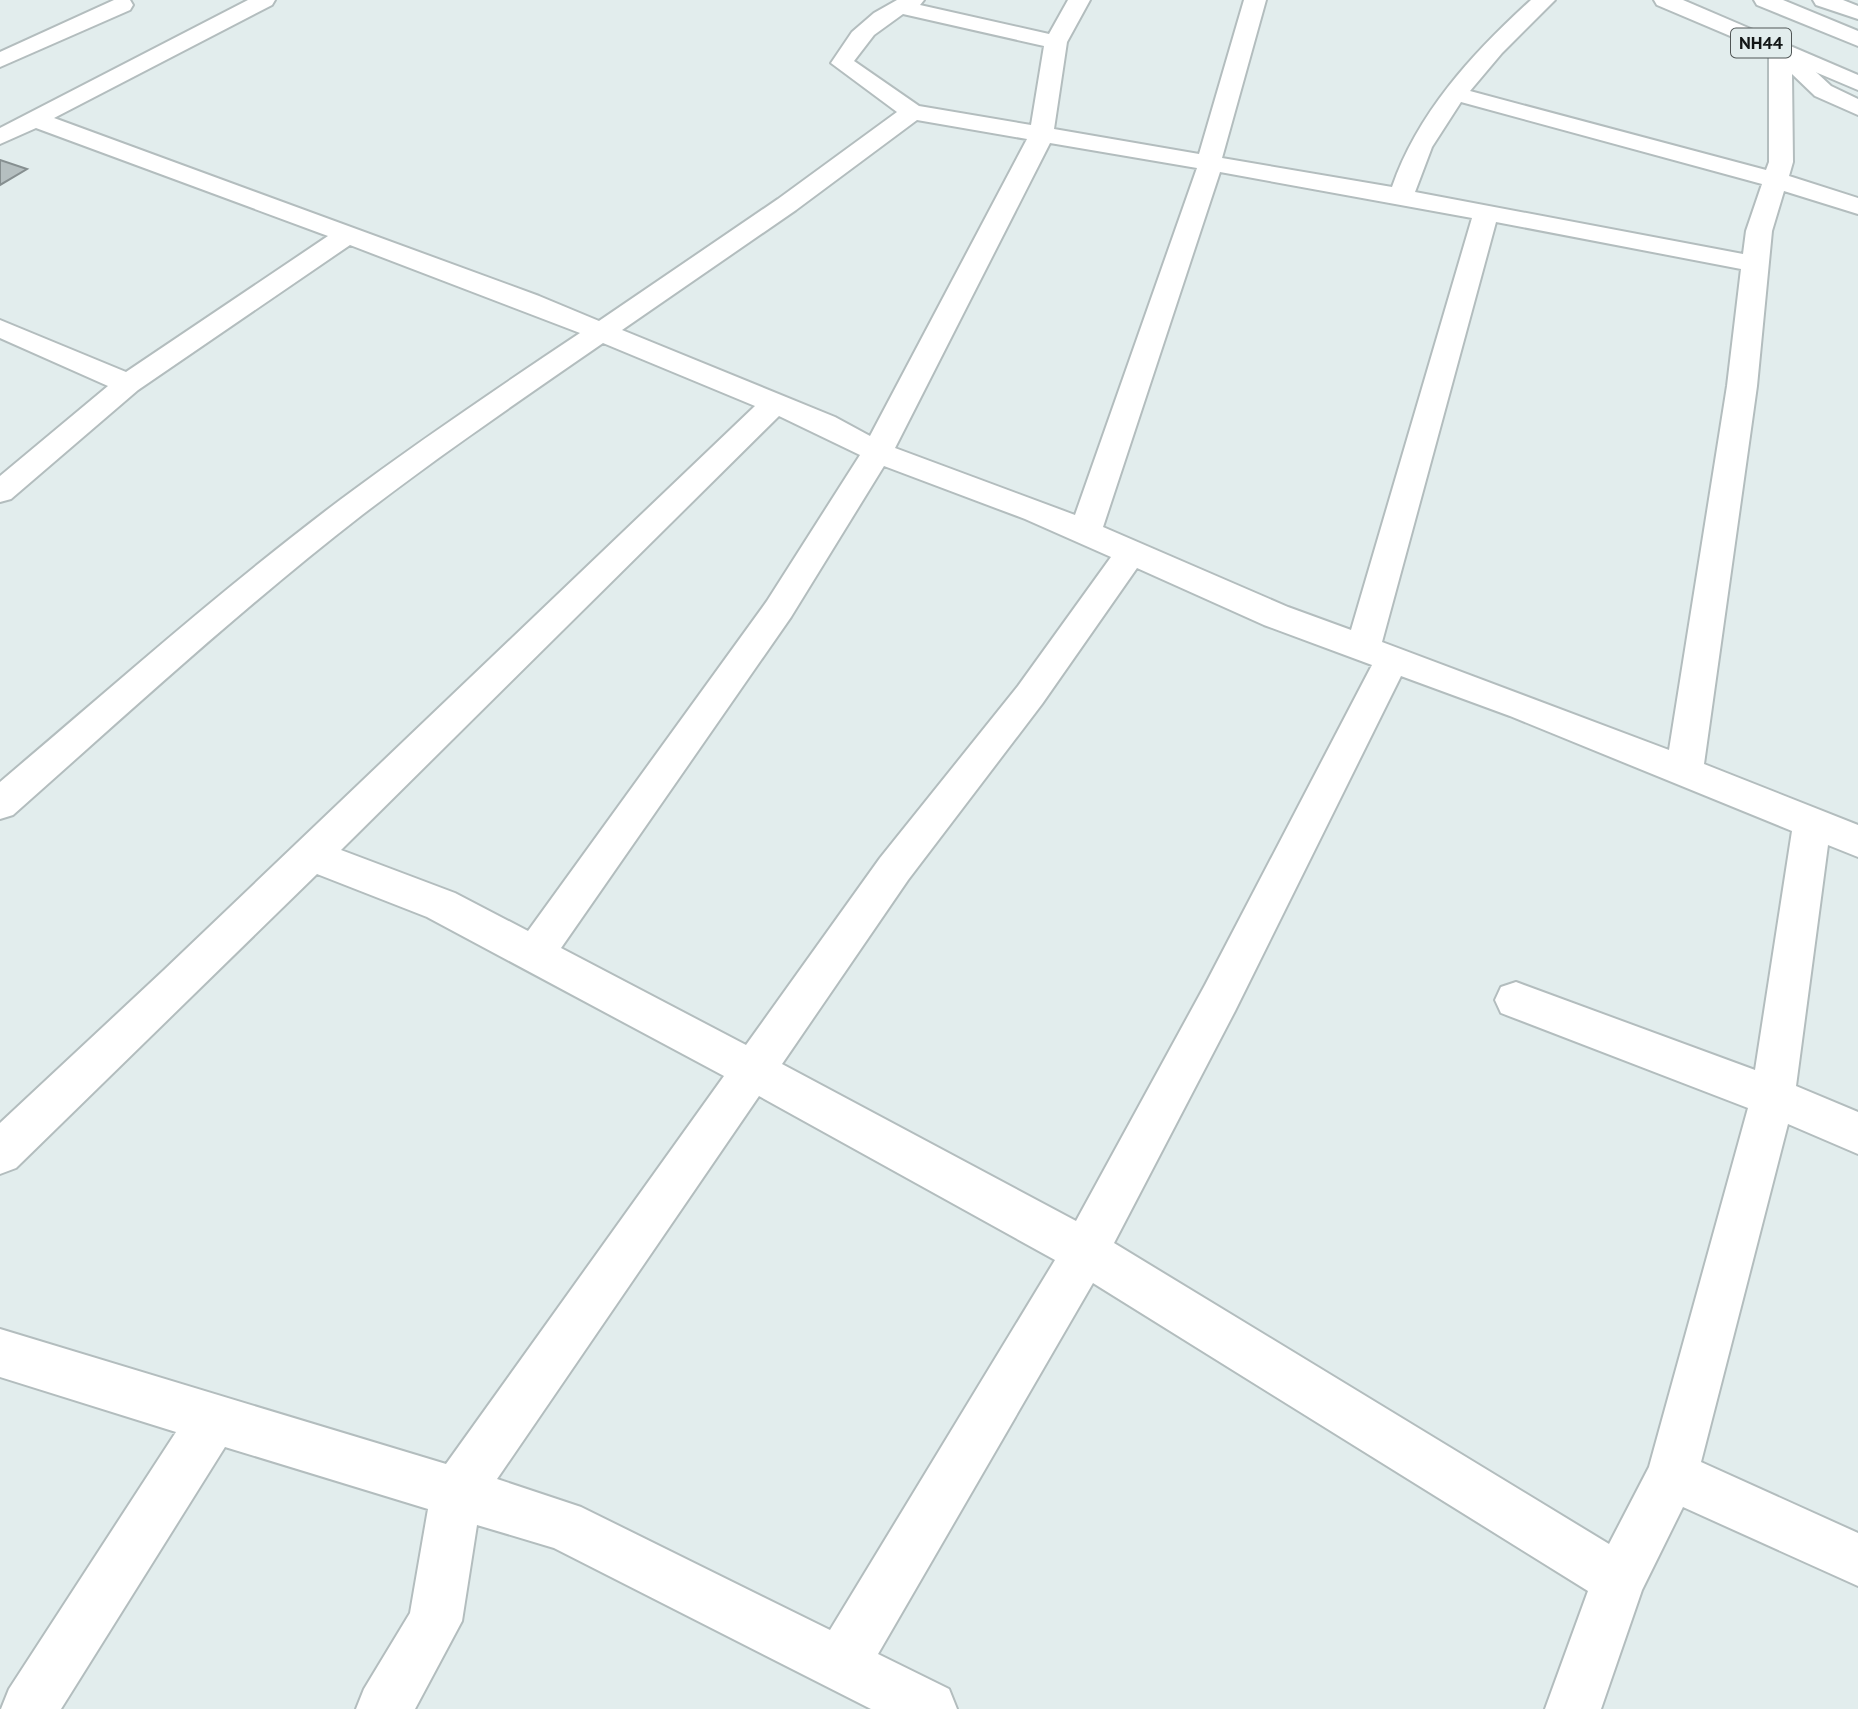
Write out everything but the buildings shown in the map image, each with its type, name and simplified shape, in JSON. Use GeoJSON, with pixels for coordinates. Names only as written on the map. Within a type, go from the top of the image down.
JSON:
{"type":"FeatureCollection","features":[{"type":"Feature","properties":{"kind":"main road"},"geometry":{"type":"LineString","coordinates":[[0,137],[264,0]]}},
{"type":"Feature","properties":{"kind":"main road"},"geometry":{"type":"LineString","coordinates":[[534,954],[779,609],[877,452],[968,282],[1041,136],[1056,42],[1079,0]]}},
{"type":"Feature","properties":{"kind":"main road"},"geometry":{"type":"LineString","coordinates":[[1085,532],[1209,164],[1255,0]]}},
{"type":"Feature","properties":{"kind":"main road"},"geometry":{"type":"LineString","coordinates":[[1401,196],[1422,142],[1456,94],[1511,29],[1544,0]]}},
{"type":"Feature","properties":{"kind":"main road","name":"NH44"},"geometry":{"type":"LineString","coordinates":[[1665,0],[1858,83]]}},
{"type":"Feature","properties":{"kind":"main road","name":"NH44"},"geometry":{"type":"LineString","coordinates":[[1765,0],[1858,39]]}},
{"type":"Feature","properties":{"kind":"main road"},"geometry":{"type":"LineString","coordinates":[[1824,0],[1858,13]]}},
{"type":"Feature","properties":{"kind":"main road"},"geometry":{"type":"LineString","coordinates":[[1056,42],[898,2],[855,40],[842,63],[912,112],[1401,196],[1755,264]]}},
{"type":"Feature","properties":{"kind":"main road"},"geometry":{"type":"LineString","coordinates":[[0,60],[122,5]]}},
{"type":"Feature","properties":{"kind":"main road"},"geometry":{"type":"LineString","coordinates":[[1780,51],[1824,91],[1858,108]]}},
{"type":"Feature","properties":{"kind":"main road"},"geometry":{"type":"LineString","coordinates":[[1684,773],[1742,386],[1759,231],[1781,162],[1780,51]]}},
{"type":"Feature","properties":{"kind":"main road"},"geometry":{"type":"LineString","coordinates":[[1456,94],[1777,180],[1858,206]]}},
{"type":"Feature","properties":{"kind":"main road"},"geometry":{"type":"LineString","coordinates":[[0,804],[283,562],[403,469],[823,179],[912,112]]}},
{"type":"Feature","properties":{"kind":"main road"},"geometry":{"type":"LineString","coordinates":[[34,119],[529,302],[824,424],[877,452],[1036,511],[1276,616],[1523,707],[1858,842]]}},
{"type":"Feature","properties":{"kind":"main road"},"geometry":{"type":"LineString","coordinates":[[841,1664],[1085,1251],[1220,998],[1378,654],[1486,212]]}},
{"type":"Feature","properties":{"kind":"main road"},"geometry":{"type":"LineString","coordinates":[[0,492],[128,384],[348,235]]}},
{"type":"Feature","properties":{"kind":"main road"},"geometry":{"type":"LineString","coordinates":[[0,328],[128,384]]}},
{"type":"Feature","properties":{"kind":"main road"},"geometry":{"type":"LineString","coordinates":[[0,1153],[775,404]]}},
{"type":"Feature","properties":{"kind":"main road"},"geometry":{"type":"LineString","coordinates":[[384,1709],[435,1621],[457,1492],[894,869],[1030,695],[1131,552]]}},
{"type":"Feature","properties":{"kind":"main road"},"geometry":{"type":"LineString","coordinates":[[1573,1709],[1619,1580],[1672,1475],[1773,1097],[1812,825]]}},
{"type":"Feature","properties":{"kind":"main road"},"geometry":{"type":"LineString","coordinates":[[310,855],[441,905],[1085,1251],[1619,1580]]}},
{"type":"Feature","properties":{"kind":"main road"},"geometry":{"type":"LineString","coordinates":[[1516,1000],[1773,1097],[1858,1133]]}},
{"type":"Feature","properties":{"kind":"main road"},"geometry":{"type":"LineString","coordinates":[[0,1353],[564,1525],[841,1664],[916,1706]]}},
{"type":"Feature","properties":{"kind":"main road"},"geometry":{"type":"LineString","coordinates":[[29,1709],[215,1417]]}},
{"type":"Feature","properties":{"kind":"main road"},"geometry":{"type":"LineString","coordinates":[[1672,1475],[1858,1560]]}}]}
